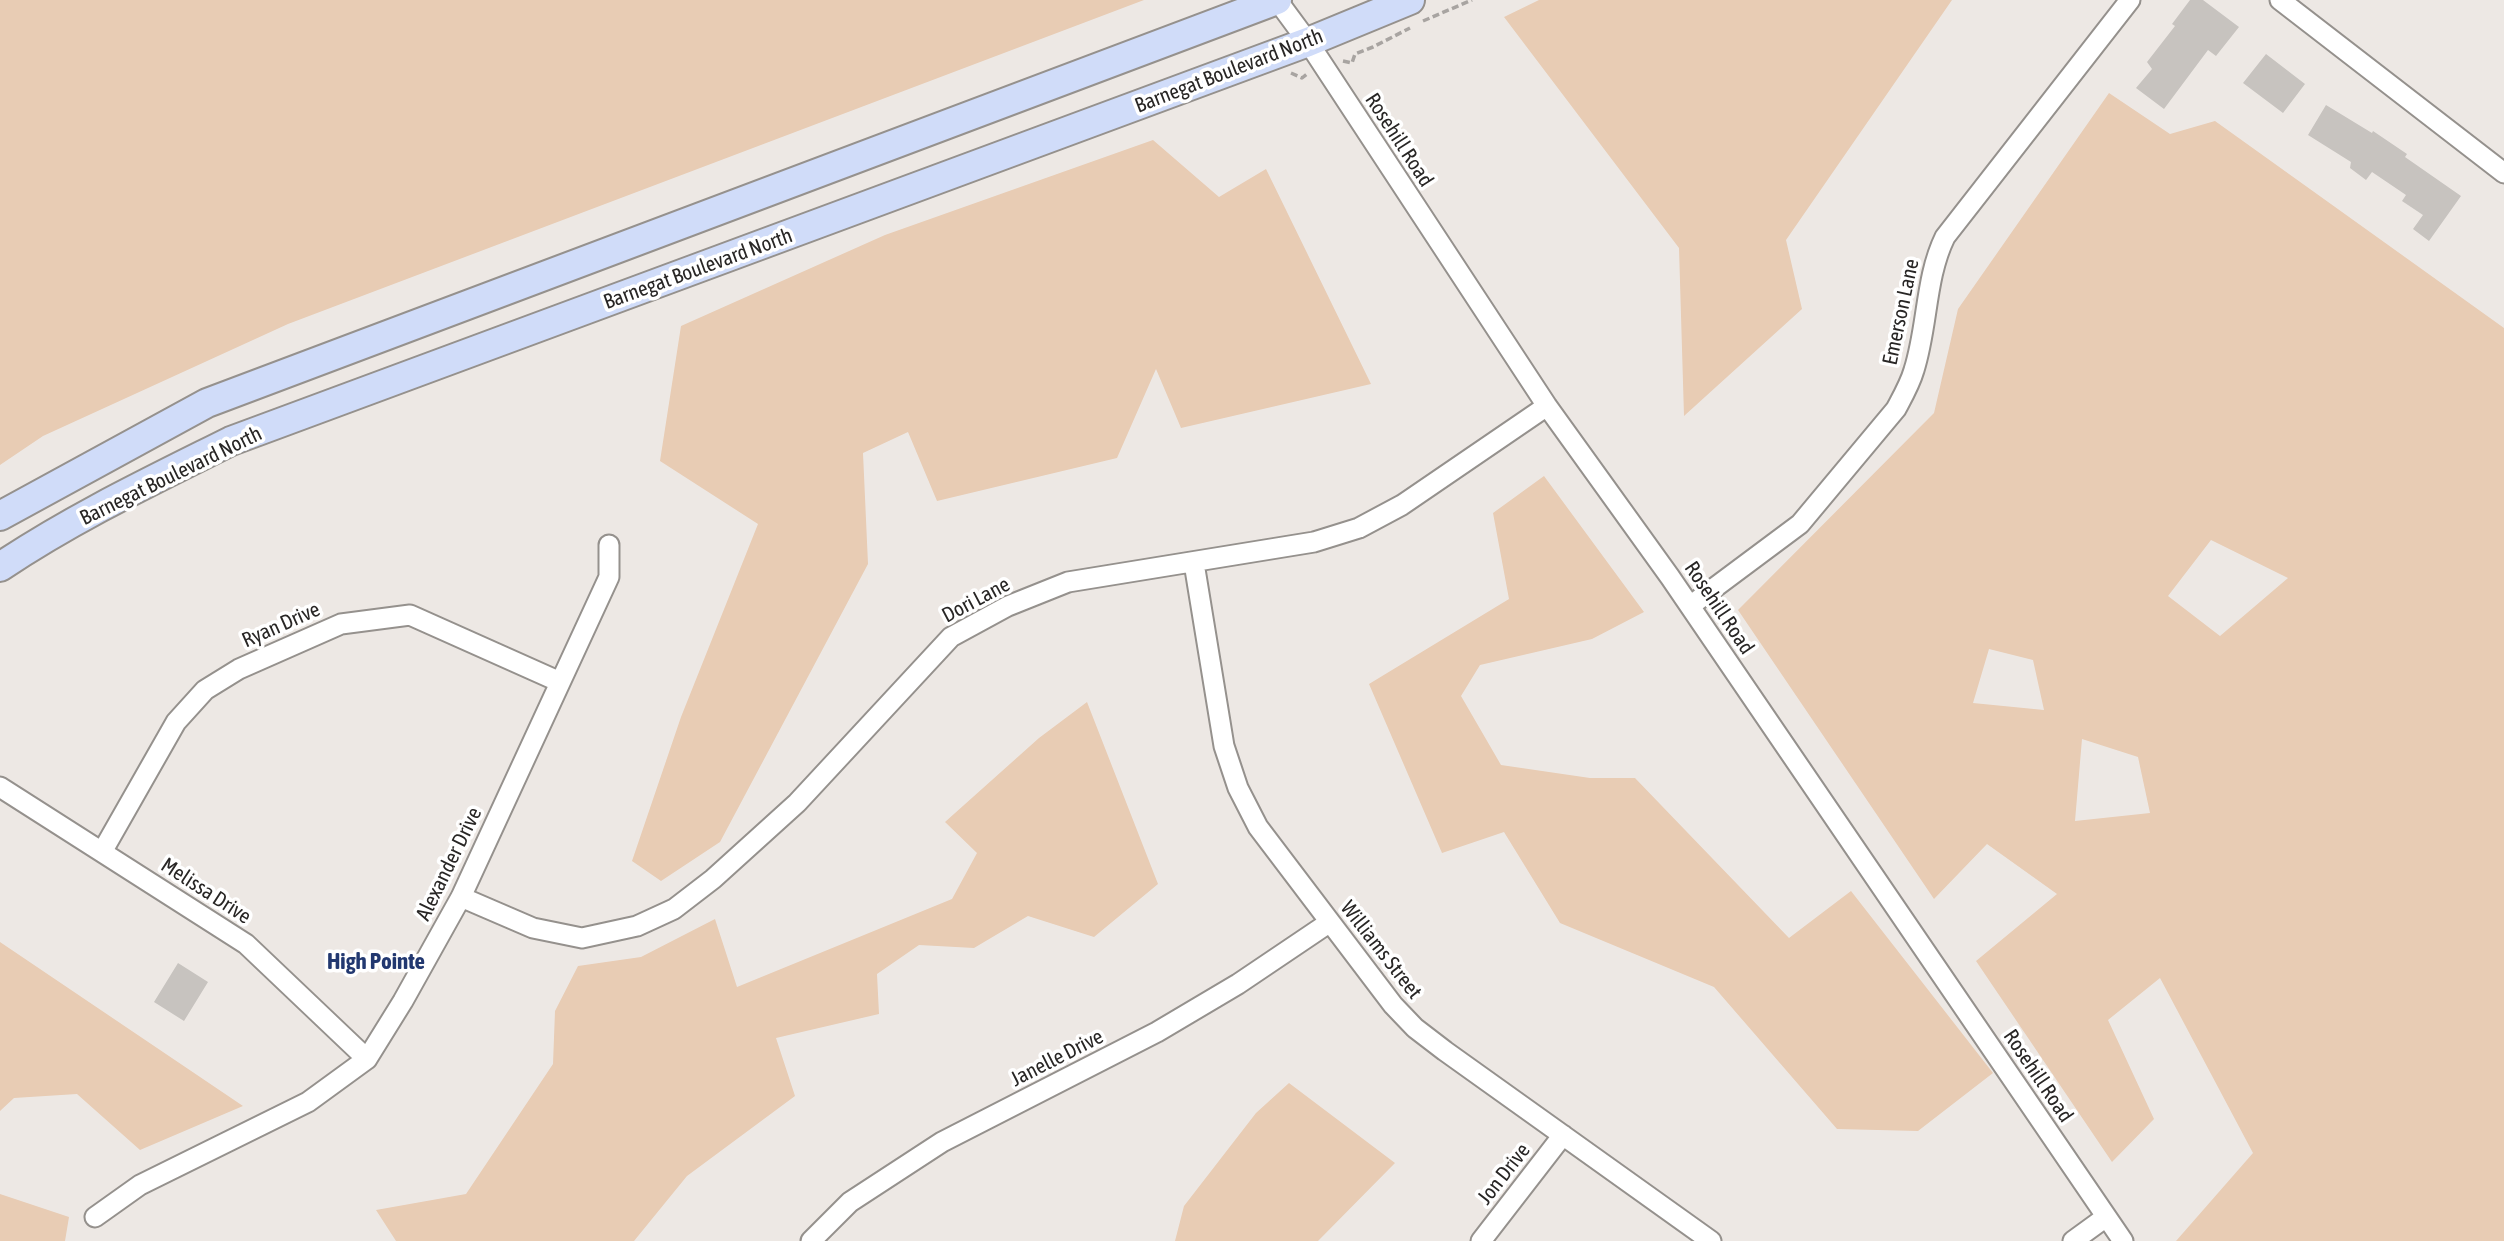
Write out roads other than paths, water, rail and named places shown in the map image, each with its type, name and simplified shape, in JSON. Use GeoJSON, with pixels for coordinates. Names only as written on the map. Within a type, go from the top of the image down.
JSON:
{"type":"FeatureCollection","features":[{"type":"Feature","properties":{"kind":"street","name":"Rosehill Road"},"geometry":{"type":"LineString","coordinates":[[1277,0],[1547,406],[1690,606],[2123,1241]]}},
{"type":"Feature","properties":{"kind":"street","name":"Barnegat Boulevard North"},"geometry":{"type":"LineString","coordinates":[[0,516],[207,403],[1277,0]]}},
{"type":"Feature","properties":{"kind":"street","name":"Barnegat Boulevard North"},"geometry":{"type":"LineString","coordinates":[[0,567],[58,531],[152,480],[232,442],[1308,43],[1410,0]]}},
{"type":"Feature","properties":{"kind":"street","name":"Emerson Lane"},"geometry":{"type":"LineString","coordinates":[[1690,606],[1800,524],[1896,409],[1908,388],[1915,367],[1936,256],[1945,237],[2130,0]]}},
{"type":"Feature","properties":{"kind":"street"},"geometry":{"type":"LineString","coordinates":[[2280,0],[2504,173]]}},
{"type":"Feature","properties":{"kind":"street","name":"Dori Lane"},"geometry":{"type":"LineString","coordinates":[[461,897],[533,928],[582,938],[637,926],[674,909],[713,880],[797,803],[951,637],[1008,606],[1068,582],[1314,542],[1359,528],[1402,505],[1547,406]]}},
{"type":"Feature","properties":{"kind":"street","name":"Alexander Drive"},"geometry":{"type":"LineString","coordinates":[[95,1217],[141,1185],[308,1102],[367,1059],[461,897],[608,577],[608,545]]}},
{"type":"Feature","properties":{"kind":"street","name":"Williams Street"},"geometry":{"type":"LineString","coordinates":[[1194,563],[1224,746],[1238,788],[1258,827],[1392,1005],[1415,1028],[1711,1241]]}},
{"type":"Feature","properties":{"kind":"street","name":"Ryan Drive"},"geometry":{"type":"LineString","coordinates":[[102,852],[176,722],[205,690],[239,669],[341,624],[410,615],[560,682]]}},
{"type":"Feature","properties":{"kind":"street","name":"Melissa Drive"},"geometry":{"type":"LineString","coordinates":[[0,787],[246,944],[367,1059]]}},
{"type":"Feature","properties":{"kind":"street","name":"Janelle Drive"},"geometry":{"type":"LineString","coordinates":[[811,1241],[850,1202],[942,1142],[1157,1032],[1238,984],[1330,922]]}},
{"type":"Feature","properties":{"kind":"street","name":"Jon Drive"},"geometry":{"type":"LineString","coordinates":[[1481,1241],[1563,1135]]}},
{"type":"Feature","properties":{"kind":"street"},"geometry":{"type":"LineString","coordinates":[[2073,1241],[2106,1217]]}},
{"type":"Feature","properties":{"kind":"district","name":"High Pointe"},"geometry":{"type":"Point","coordinates":[376,962]}}]}
